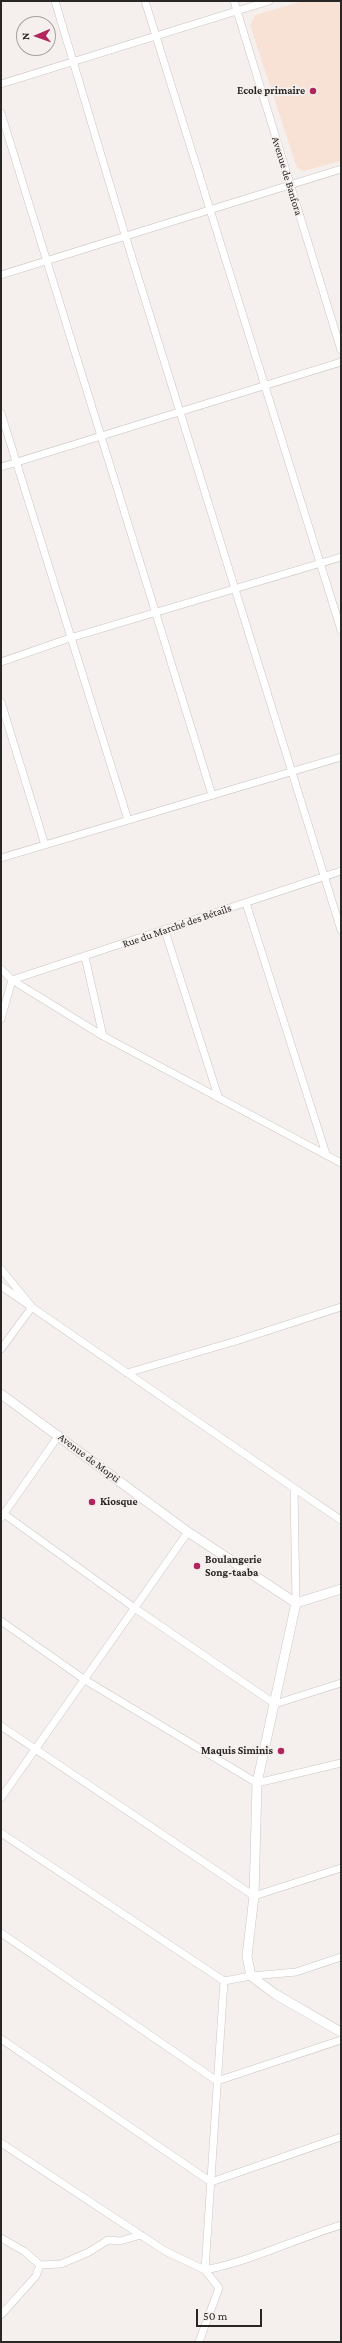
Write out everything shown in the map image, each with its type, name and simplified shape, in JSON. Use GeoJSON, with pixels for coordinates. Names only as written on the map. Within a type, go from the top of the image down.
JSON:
{"type":"FeatureCollection","features":[{"type":"Feature","properties":{"kind":"street"},"geometry":{"type":"LineString","coordinates":[[55,1],[125,235],[181,411],[341,930]]}},
{"type":"Feature","properties":{"kind":"street"},"geometry":{"type":"LineString","coordinates":[[145,1],[341,630]]}},
{"type":"Feature","properties":{"kind":"street","name":"Avenue de Banfora"},"geometry":{"type":"LineString","coordinates":[[234,1],[341,350]]}},
{"type":"Feature","properties":{"kind":"street"},"geometry":{"type":"LineString","coordinates":[[1,84],[269,1]]}},
{"type":"Feature","properties":{"kind":"street"},"geometry":{"type":"LineString","coordinates":[[1,113],[212,795]]}},
{"type":"Feature","properties":{"kind":"street"},"geometry":{"type":"LineString","coordinates":[[1,275],[125,235],[341,169]]}},
{"type":"Feature","properties":{"kind":"street"},"geometry":{"type":"LineString","coordinates":[[1,467],[101,434],[341,362]]}},
{"type":"Feature","properties":{"kind":"street"},"geometry":{"type":"LineString","coordinates":[[1,413],[128,820]]}},
{"type":"Feature","properties":{"kind":"street"},"geometry":{"type":"LineString","coordinates":[[1,662],[70,638],[236,590],[341,557]]}},
{"type":"Feature","properties":{"kind":"street"},"geometry":{"type":"LineString","coordinates":[[1,702],[45,845]]}},
{"type":"Feature","properties":{"kind":"street"},"geometry":{"type":"LineString","coordinates":[[1,858],[341,757]]}},
{"type":"Feature","properties":{"kind":"street","name":"Rue du Marché des Bétails"},"geometry":{"type":"LineString","coordinates":[[12,980],[165,931],[246,902],[341,871]]}},
{"type":"Feature","properties":{"kind":"street"},"geometry":{"type":"LineString","coordinates":[[246,902],[326,1154]]}},
{"type":"Feature","properties":{"kind":"street"},"geometry":{"type":"LineString","coordinates":[[165,931],[218,1096]]}},
{"type":"Feature","properties":{"kind":"street"},"geometry":{"type":"LineString","coordinates":[[85,957],[103,1036]]}},
{"type":"Feature","properties":{"kind":"street"},"geometry":{"type":"LineString","coordinates":[[1,969],[12,980],[103,1036],[341,1162]]}},
{"type":"Feature","properties":{"kind":"street"},"geometry":{"type":"LineString","coordinates":[[1,1019],[12,980]]}},
{"type":"Feature","properties":{"kind":"street"},"geometry":{"type":"LineString","coordinates":[[1,1269],[32,1307]]}},
{"type":"Feature","properties":{"kind":"street"},"geometry":{"type":"LineString","coordinates":[[1,1286],[341,1520]]}},
{"type":"Feature","properties":{"kind":"street"},"geometry":{"type":"LineString","coordinates":[[1,1349],[32,1307]]}},
{"type":"Feature","properties":{"kind":"street"},"geometry":{"type":"LineString","coordinates":[[127,1373],[236,1341],[341,1307]]}},
{"type":"Feature","properties":{"kind":"street","name":"Avenue de Mopti"},"geometry":{"type":"LineString","coordinates":[[1,1394],[59,1435],[188,1532],[296,1603]]}},
{"type":"Feature","properties":{"kind":"street"},"geometry":{"type":"LineString","coordinates":[[59,1435],[2,1516],[275,1704]]}},
{"type":"Feature","properties":{"kind":"street"},"geometry":{"type":"LineString","coordinates":[[294,1488],[296,1603],[257,1783],[254,1896],[247,1956],[251,1976],[275,1994],[341,2032]]}},
{"type":"Feature","properties":{"kind":"street"},"geometry":{"type":"LineString","coordinates":[[1,1798],[136,1609],[188,1532]]}},
{"type":"Feature","properties":{"kind":"street"},"geometry":{"type":"LineString","coordinates":[[296,1603],[341,1589]]}},
{"type":"Feature","properties":{"kind":"street"},"geometry":{"type":"LineString","coordinates":[[1,1621],[85,1680],[257,1783],[341,1763]]}},
{"type":"Feature","properties":{"kind":"street"},"geometry":{"type":"LineString","coordinates":[[275,1704],[341,1683]]}},
{"type":"Feature","properties":{"kind":"street"},"geometry":{"type":"LineString","coordinates":[[1,1726],[254,1896]]}},
{"type":"Feature","properties":{"kind":"street"},"geometry":{"type":"LineString","coordinates":[[1,1833],[224,1981],[251,1976],[296,1972],[341,1957]]}},
{"type":"Feature","properties":{"kind":"street"},"geometry":{"type":"LineString","coordinates":[[254,1896],[341,1868]]}},
{"type":"Feature","properties":{"kind":"street"},"geometry":{"type":"LineString","coordinates":[[1,1933],[217,2081]]}},
{"type":"Feature","properties":{"kind":"street"},"geometry":{"type":"LineString","coordinates":[[205,2270],[224,1981]]}},
{"type":"Feature","properties":{"kind":"street"},"geometry":{"type":"LineString","coordinates":[[1,2039],[210,2182]]}},
{"type":"Feature","properties":{"kind":"street"},"geometry":{"type":"LineString","coordinates":[[217,2081],[341,2040]]}},
{"type":"Feature","properties":{"kind":"street"},"geometry":{"type":"LineString","coordinates":[[210,2182],[341,2136]]}},
{"type":"Feature","properties":{"kind":"street"},"geometry":{"type":"LineString","coordinates":[[1,2142],[183,2261],[205,2270],[219,2288],[199,2342]]}},
{"type":"Feature","properties":{"kind":"street"},"geometry":{"type":"LineString","coordinates":[[205,2270],[237,2264],[302,2237],[341,2225]]}},
{"type":"Feature","properties":{"kind":"street"},"geometry":{"type":"LineString","coordinates":[[1,2238],[24,2251],[40,2265],[61,2264],[89,2252],[108,2240],[120,2241],[140,2234]]}},
{"type":"Feature","properties":{"kind":"street"},"geometry":{"type":"LineString","coordinates":[[1,2315],[36,2276],[40,2265]]}},
{"type":"Feature","properties":{"kind":"shaded area"},"geometry":{"type":"Polygon","coordinates":[[[303,1],[341,1],[341,161],[304,171],[297,168],[250,25],[255,15],[303,1]]]}},
{"type":"Feature","properties":{"kind":"place","name":"Ecole primaire"},"geometry":{"type":"Point","coordinates":[313,91]}},
{"type":"Feature","properties":{"kind":"place","name":"Kiosque"},"geometry":{"type":"Point","coordinates":[92,1502]}},
{"type":"Feature","properties":{"kind":"place","name":"Boulangerie Song-taaba"},"geometry":{"type":"Point","coordinates":[197,1566]}},
{"type":"Feature","properties":{"kind":"place","name":"Maquis Siminis"},"geometry":{"type":"Point","coordinates":[281,1751]}}]}
